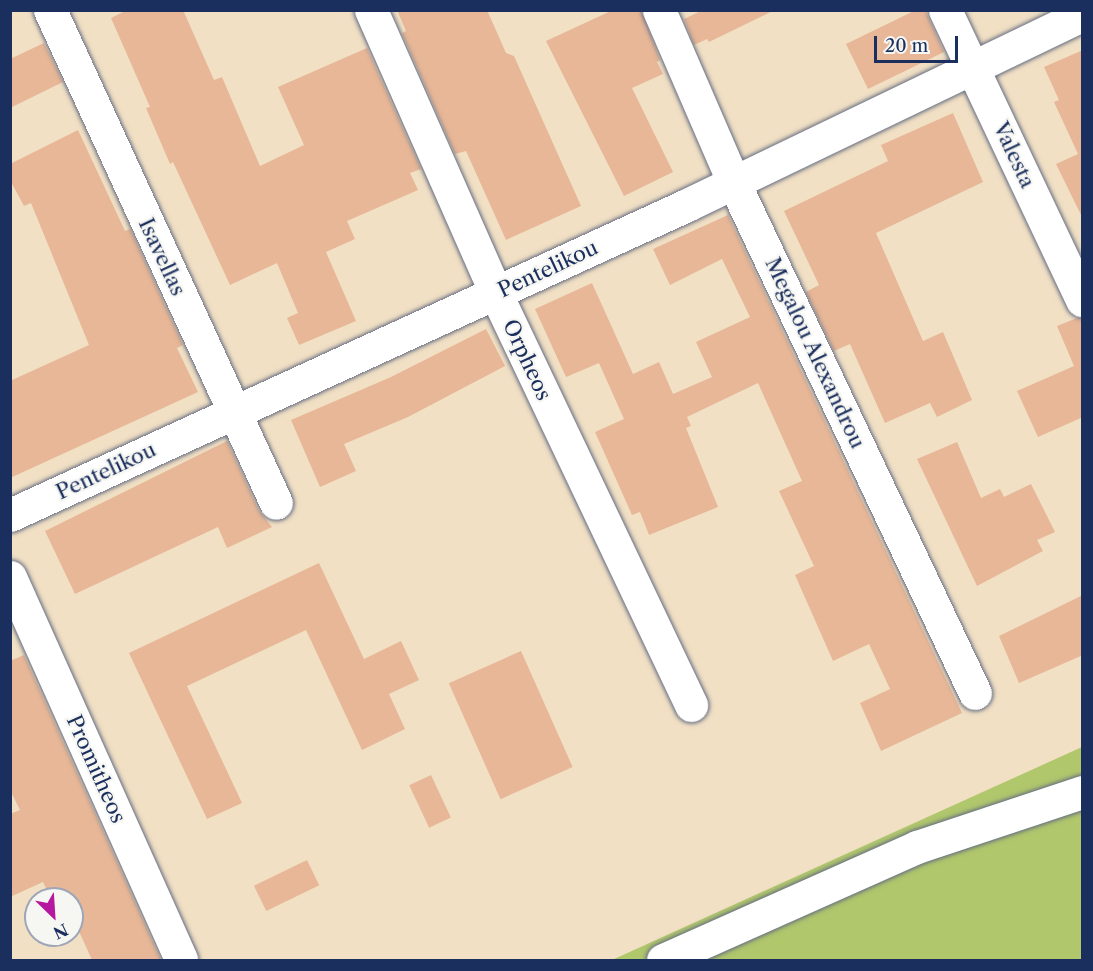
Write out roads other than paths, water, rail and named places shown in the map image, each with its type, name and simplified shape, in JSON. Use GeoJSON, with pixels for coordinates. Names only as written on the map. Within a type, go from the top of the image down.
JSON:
{"type":"FeatureCollection","features":[{"type":"Feature","properties":{"kind":"street","name":"Isavellas"},"geometry":{"type":"LineString","coordinates":[[50,10],[276,503]]}},
{"type":"Feature","properties":{"kind":"street","name":"Orpheos"},"geometry":{"type":"LineString","coordinates":[[371,10],[496,294],[691,705]]}},
{"type":"Feature","properties":{"kind":"street","name":"Megalou Alexandrou"},"geometry":{"type":"LineString","coordinates":[[658,10],[734,183],[975,693]]}},
{"type":"Feature","properties":{"kind":"street","name":"Valesta"},"geometry":{"type":"LineString","coordinates":[[945,10],[1083,300]]}},
{"type":"Feature","properties":{"kind":"street","name":"Pentelikou"},"geometry":{"type":"LineString","coordinates":[[10,515],[233,411],[496,294],[734,183],[1083,15]]}},
{"type":"Feature","properties":{"kind":"street","name":"Promitheos"},"geometry":{"type":"LineString","coordinates":[[10,577],[181,960]]}},
{"type":"Feature","properties":{"kind":"street"},"geometry":{"type":"LineString","coordinates":[[663,960],[917,847],[1083,792]]}}]}
